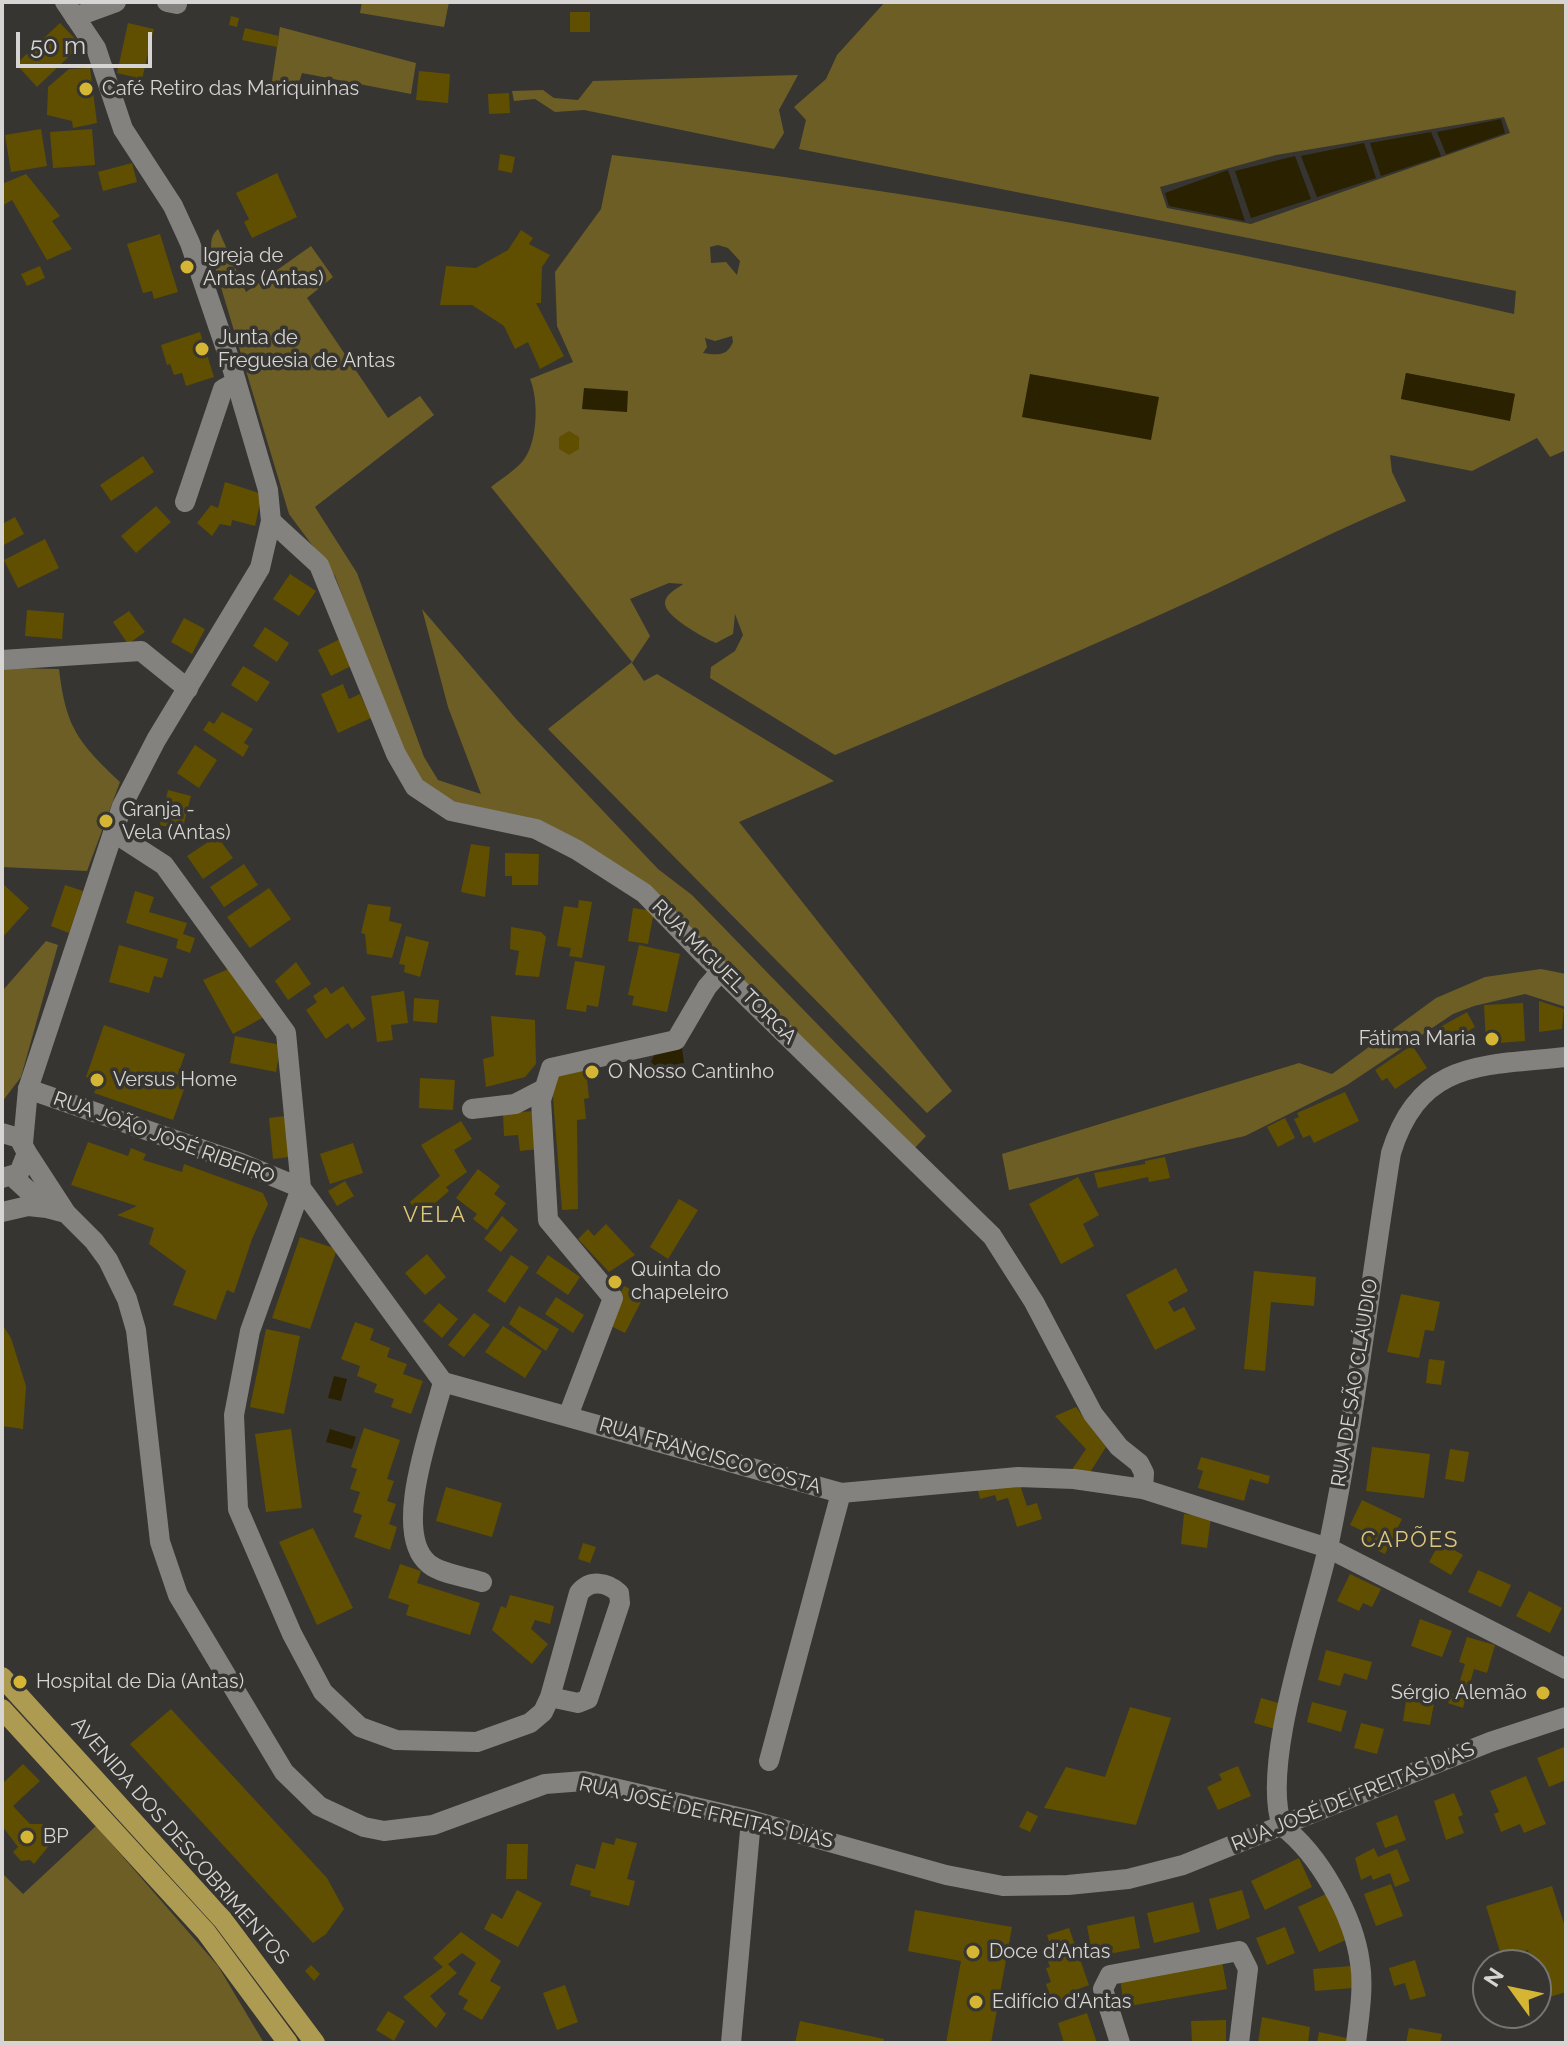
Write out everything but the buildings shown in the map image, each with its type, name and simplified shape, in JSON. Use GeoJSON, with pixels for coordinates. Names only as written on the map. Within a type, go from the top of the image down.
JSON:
{"type":"FeatureCollection","features":[{"type":"Feature","properties":{"kind":"main road","name":"AVENIDA DOS DESCOBRIMENTOS"},"geometry":{"type":"LineString","coordinates":[[2,1677],[223,1920],[315,2043]]}},
{"type":"Feature","properties":{"kind":"main road","name":"AVENIDA DOS DESCOBRIMENTOS"},"geometry":{"type":"LineString","coordinates":[[2,1709],[206,1932],[288,2043]]}},
{"type":"Feature","properties":{"kind":"street"},"geometry":{"type":"LineString","coordinates":[[25,1148],[13,1134],[2,1130],[28,1089],[133,780],[260,568],[271,521],[268,490],[236,382],[182,223],[123,129],[114,109],[104,64],[70,9],[116,2]]}},
{"type":"Feature","properties":{"kind":"street"},"geometry":{"type":"LineString","coordinates":[[185,502],[223,389],[236,382]]}},
{"type":"Feature","properties":{"kind":"street","name":"RUA MIGUEL TORGA"},"geometry":{"type":"LineString","coordinates":[[271,521],[319,565],[396,754],[415,787],[451,811],[536,829],[608,869],[661,908],[721,971],[992,1236],[1034,1302],[1093,1414],[1119,1447],[1139,1463],[1144,1473],[1143,1489]]}},
{"type":"Feature","properties":{"kind":"street"},"geometry":{"type":"LineString","coordinates":[[2,660],[141,651],[188,689]]}},
{"type":"Feature","properties":{"kind":"street"},"geometry":{"type":"LineString","coordinates":[[113,832],[164,865],[286,1033],[301,1188],[250,1331],[234,1415],[238,1509],[292,1634],[323,1692],[360,1727],[396,1740],[477,1742],[530,1723],[543,1712],[579,1593],[593,1583],[610,1585],[619,1593],[620,1603],[588,1699],[578,1703],[550,1697]]}},
{"type":"Feature","properties":{"kind":"street"},"geometry":{"type":"LineString","coordinates":[[568,1416],[613,1298],[548,1220],[541,1100],[551,1068],[676,1040],[707,987],[721,971]]}},
{"type":"Feature","properties":{"kind":"street","name":"RUA DE SÃO CLÁUDIO"},"geometry":{"type":"LineString","coordinates":[[1282,1826],[1276,1810],[1276,1791],[1289,1703],[1328,1548],[1391,1153],[1398,1130],[1409,1109],[1443,1077],[1478,1066],[1566,1057]]}},
{"type":"Feature","properties":{"kind":"street"},"geometry":{"type":"LineString","coordinates":[[28,1089],[23,1167],[5,1179],[57,1211]]}},
{"type":"Feature","properties":{"kind":"street","name":"RUA JOÃO JOSÉ RIBEIRO"},"geometry":{"type":"LineString","coordinates":[[28,1089],[241,1163],[301,1188]]}},
{"type":"Feature","properties":{"kind":"street"},"geometry":{"type":"LineString","coordinates":[[472,1109],[515,1104],[544,1089]]}},
{"type":"Feature","properties":{"kind":"street","name":"RUA JOSÉ DE FREITAS DIAS"},"geometry":{"type":"LineString","coordinates":[[25,1148],[57,1211],[94,1241],[108,1260],[127,1299],[136,1330],[160,1542],[171,1578],[198,1632],[284,1772],[303,1793],[332,1814],[384,1831],[433,1825],[564,1781],[584,1781],[751,1820],[946,1875],[1018,1886],[1128,1879],[1183,1865],[1490,1742],[1566,1717]]}},
{"type":"Feature","properties":{"kind":"street"},"geometry":{"type":"LineString","coordinates":[[301,1188],[443,1382],[410,1517],[415,1543],[430,1565],[482,1582]]}},
{"type":"Feature","properties":{"kind":"street"},"geometry":{"type":"LineString","coordinates":[[2,1212],[28,1206],[57,1211]]}},
{"type":"Feature","properties":{"kind":"street","name":"RUA FRANCISCO COSTA"},"geometry":{"type":"LineString","coordinates":[[443,1382],[841,1493],[1018,1477],[1074,1479],[1143,1489],[1328,1548],[1566,1669]]}},
{"type":"Feature","properties":{"kind":"street"},"geometry":{"type":"LineString","coordinates":[[769,1761],[841,1493]]}},
{"type":"Feature","properties":{"kind":"street"},"geometry":{"type":"LineString","coordinates":[[731,2043],[751,1820]]}},
{"type":"Feature","properties":{"kind":"street"},"geometry":{"type":"LineString","coordinates":[[1282,1826],[1303,1842],[1318,1861],[1356,1938],[1361,1966],[1356,2043]]}},
{"type":"Feature","properties":{"kind":"street"},"geometry":{"type":"LineString","coordinates":[[1120,2043],[1103,1989],[1110,1975],[1239,1951],[1248,1969],[1239,2043]]}},
{"type":"Feature","properties":{"kind":"shaded area"},"geometry":{"type":"Polygon","coordinates":[[[362,2],[449,2],[444,27],[360,13],[362,2]]]}},
{"type":"Feature","properties":{"kind":"shaded area"},"geometry":{"type":"Polygon","coordinates":[[[885,2],[1566,2],[1566,450],[1550,457],[1537,438],[1472,471],[1390,455],[1392,472],[1406,501],[1115,635],[835,755],[710,678],[711,667],[735,651],[743,635],[735,614],[733,634],[716,643],[686,626],[666,608],[667,597],[683,584],[669,583],[630,599],[650,636],[632,663],[644,681],[657,674],[834,781],[739,822],[952,1091],[927,1113],[548,729],[632,662],[491,487],[522,462],[531,444],[536,410],[530,379],[573,362],[557,326],[555,272],[601,209],[612,155],[952,202],[1290,265],[1514,314],[1516,291],[799,149],[806,120],[794,107],[826,79],[837,55],[885,2]],[[1504,117],[1276,155],[1160,187],[1167,208],[1251,224],[1510,133],[1504,117]],[[718,245],[710,247],[711,263],[726,262],[737,275],[740,261],[728,248],[718,245]],[[732,336],[715,341],[705,338],[707,347],[703,353],[724,353],[733,342],[732,336]],[[1406,373],[1401,399],[1515,395],[1515,394],[1406,373]]]}},
{"type":"Feature","properties":{"kind":"shaded area"},"geometry":{"type":"Polygon","coordinates":[[[280,27],[416,63],[411,94],[302,73],[297,89],[272,81],[280,27]]]}},
{"type":"Feature","properties":{"kind":"shaded area"},"geometry":{"type":"Polygon","coordinates":[[[798,75],[779,110],[784,133],[774,149],[584,110],[555,112],[535,99],[514,101],[512,91],[543,90],[554,98],[578,100],[593,81],[798,75]]]}},
{"type":"Feature","properties":{"kind":"shaded area"},"geometry":{"type":"Polygon","coordinates":[[[1501,119],[1505,133],[1446,154],[1437,132],[1501,119]]]}},
{"type":"Feature","properties":{"kind":"shaded area"},"geometry":{"type":"Polygon","coordinates":[[[1431,132],[1441,156],[1381,176],[1370,143],[1431,132]]]}},
{"type":"Feature","properties":{"kind":"shaded area"},"geometry":{"type":"Polygon","coordinates":[[[1364,143],[1376,178],[1317,197],[1301,156],[1364,143]]]}},
{"type":"Feature","properties":{"kind":"shaded area"},"geometry":{"type":"Polygon","coordinates":[[[1295,156],[1311,199],[1251,218],[1235,171],[1295,156]]]}},
{"type":"Feature","properties":{"kind":"shaded area"},"geometry":{"type":"Polygon","coordinates":[[[1228,170],[1245,221],[1169,206],[1165,193],[1228,170]]]}},
{"type":"Feature","properties":{"kind":"shaded area"},"geometry":{"type":"Polygon","coordinates":[[[218,229],[246,292],[311,246],[333,277],[307,298],[388,418],[420,396],[434,415],[315,507],[357,573],[424,757],[438,780],[481,794],[448,707],[422,609],[517,720],[658,869],[692,895],[926,1136],[912,1151],[649,887],[471,811],[417,780],[380,696],[335,576],[289,514],[217,274],[211,244],[218,229]]]}},
{"type":"Feature","properties":{"kind":"shaded area"},"geometry":{"type":"Polygon","coordinates":[[[1406,373],[1515,394],[1510,421],[1401,399],[1406,373]]]}},
{"type":"Feature","properties":{"kind":"shaded area"},"geometry":{"type":"Polygon","coordinates":[[[1030,374],[1159,397],[1151,440],[1022,417],[1030,374]]]}},
{"type":"Feature","properties":{"kind":"shaded area"},"geometry":{"type":"Polygon","coordinates":[[[584,388],[628,391],[627,412],[582,409],[584,388]]]}},
{"type":"Feature","properties":{"kind":"shaded area"},"geometry":{"type":"Polygon","coordinates":[[[2,668],[59,669],[66,706],[76,733],[120,782],[87,871],[2,867],[2,668]]]}},
{"type":"Feature","properties":{"kind":"shaded area"},"geometry":{"type":"Polygon","coordinates":[[[46,941],[58,945],[21,1077],[2,1102],[2,987],[4,989],[46,941]]]}},
{"type":"Feature","properties":{"kind":"shaded area"},"geometry":{"type":"Polygon","coordinates":[[[1541,969],[1566,974],[1566,1007],[1525,994],[1474,1006],[1453,1014],[1347,1085],[1245,1136],[1009,1190],[1002,1154],[1299,1063],[1332,1074],[1436,998],[1485,977],[1541,969]]]}},
{"type":"Feature","properties":{"kind":"shaded area"},"geometry":{"type":"Polygon","coordinates":[[[682,1048],[684,1063],[657,1068],[651,1062],[655,1053],[682,1048]]]}},
{"type":"Feature","properties":{"kind":"shaded area"},"geometry":{"type":"Polygon","coordinates":[[[334,1376],[347,1379],[341,1401],[328,1398],[334,1376]]]}},
{"type":"Feature","properties":{"kind":"shaded area"},"geometry":{"type":"Polygon","coordinates":[[[330,1429],[356,1437],[352,1449],[326,1442],[330,1429]]]}},
{"type":"Feature","properties":{"kind":"shaded area"},"geometry":{"type":"Polygon","coordinates":[[[96,1826],[218,1966],[264,2043],[2,2043],[2,1873],[23,1894],[96,1826]]]}},
{"type":"Feature","properties":{"kind":"place","name":"Café Retiro das Mariquinhas"},"geometry":{"type":"Point","coordinates":[86,89]}},
{"type":"Feature","properties":{"kind":"place","name":"Igreja de Antas (Antas)"},"geometry":{"type":"Point","coordinates":[187,267]}},
{"type":"Feature","properties":{"kind":"place","name":"Junta de Freguesia de Antas"},"geometry":{"type":"Point","coordinates":[202,349]}},
{"type":"Feature","properties":{"kind":"place","name":"Granja - Vela (Antas)"},"geometry":{"type":"Point","coordinates":[106,821]}},
{"type":"Feature","properties":{"kind":"place","name":"Fátima Maria"},"geometry":{"type":"Point","coordinates":[1492,1039]}},
{"type":"Feature","properties":{"kind":"place","name":"O Nosso Cantinho"},"geometry":{"type":"Point","coordinates":[592,1072]}},
{"type":"Feature","properties":{"kind":"place","name":"Versus Home"},"geometry":{"type":"Point","coordinates":[97,1080]}},
{"type":"Feature","properties":{"kind":"place","name":"Quinta do chapeleiro"},"geometry":{"type":"Point","coordinates":[615,1282]}},
{"type":"Feature","properties":{"kind":"place","name":"Hospital de Dia (Antas)"},"geometry":{"type":"Point","coordinates":[20,1682]}},
{"type":"Feature","properties":{"kind":"place","name":"Sérgio Alemão"},"geometry":{"type":"Point","coordinates":[1543,1693]}},
{"type":"Feature","properties":{"kind":"place","name":"BP"},"geometry":{"type":"Point","coordinates":[27,1837]}},
{"type":"Feature","properties":{"kind":"place","name":"Doce d'Antas"},"geometry":{"type":"Point","coordinates":[973,1952]}},
{"type":"Feature","properties":{"kind":"place","name":"Edifício d'Antas"},"geometry":{"type":"Point","coordinates":[976,2002]}},
{"type":"Feature","properties":{"kind":"district","name":"VELA"},"geometry":{"type":"Point","coordinates":[435,1215]}},
{"type":"Feature","properties":{"kind":"district","name":"CAPÕES"},"geometry":{"type":"Point","coordinates":[1410,1540]}}]}
